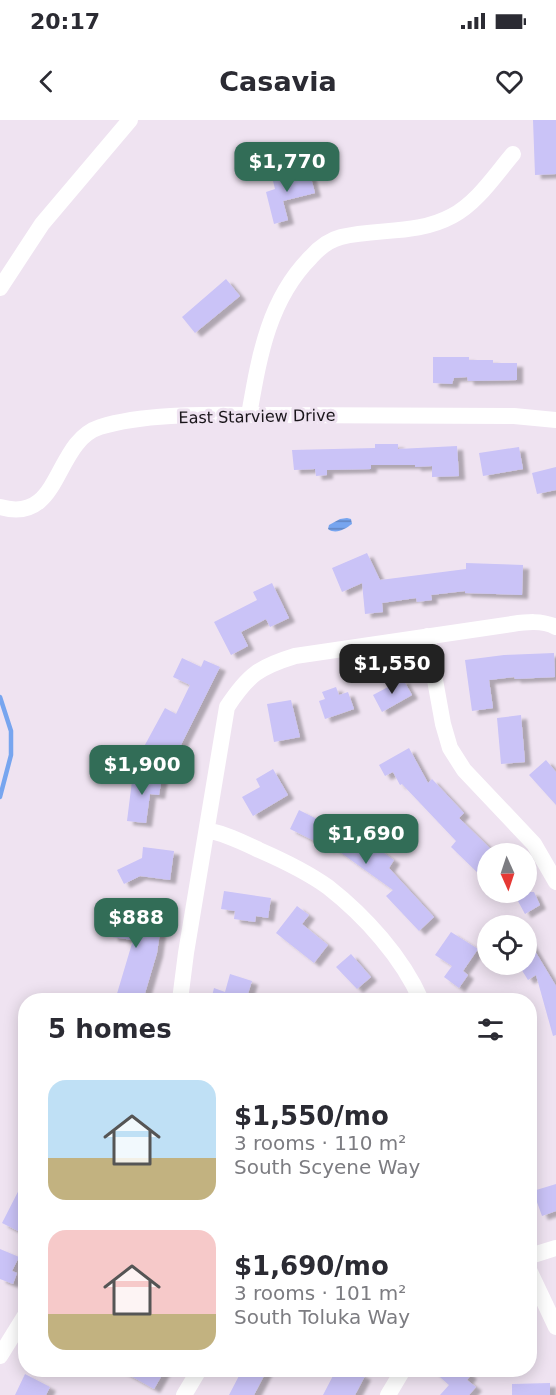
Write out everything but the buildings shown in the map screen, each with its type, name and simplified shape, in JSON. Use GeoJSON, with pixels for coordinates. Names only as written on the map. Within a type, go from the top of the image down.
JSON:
{"type":"FeatureCollection","features":[{"type":"Feature","properties":{"kind":"street"},"geometry":{"type":"LineString","coordinates":[[0,288],[42,224],[130,120]]}},
{"type":"Feature","properties":{"kind":"street"},"geometry":{"type":"LineString","coordinates":[[249,415],[259,355],[271,318],[285,290],[301,267],[320,247],[338,237],[398,232],[428,225],[453,215],[477,196],[513,154]]}},
{"type":"Feature","properties":{"kind":"street","name":"East Starview Drive"},"geometry":{"type":"LineString","coordinates":[[0,507],[23,510],[39,504],[80,440],[97,428],[122,421],[249,415],[514,416],[556,420]]}},
{"type":"Feature","properties":{"kind":"street"},"geometry":{"type":"LineString","coordinates":[[181,993],[227,707],[238,689],[268,664],[295,656],[531,622],[549,623],[556,627]]}},
{"type":"Feature","properties":{"kind":"street"},"geometry":{"type":"LineString","coordinates":[[427,636],[442,724],[450,748],[464,770],[534,844],[556,882]]}},
{"type":"Feature","properties":{"kind":"street"},"geometry":{"type":"LineString","coordinates":[[207,830],[224,834],[277,858],[328,888],[379,935],[417,993]]}},
{"type":"Feature","properties":{"kind":"street"},"geometry":{"type":"LineString","coordinates":[[537,1254],[556,1248]]}},
{"type":"Feature","properties":{"kind":"street"},"geometry":{"type":"LineString","coordinates":[[537,1287],[556,1327]]}},
{"type":"Feature","properties":{"kind":"street"},"geometry":{"type":"LineString","coordinates":[[0,1356],[18,1327]]}},
{"type":"Feature","properties":{"kind":"street"},"geometry":{"type":"LineString","coordinates":[[184,1395],[195,1377]]}},
{"type":"Feature","properties":{"kind":"street"},"geometry":{"type":"LineString","coordinates":[[388,1395],[399,1377]]}},
{"type":"Feature","properties":{"kind":"water"},"geometry":{"type":"Polygon","coordinates":[[[347,518],[351,519],[352,524],[346,528],[340,531],[328,529],[329,525],[347,518]]]}},
{"type":"Feature","properties":{"kind":"waterway"},"geometry":{"type":"LineString","coordinates":[[0,697],[11,731],[11,755],[0,797]]}}]}
